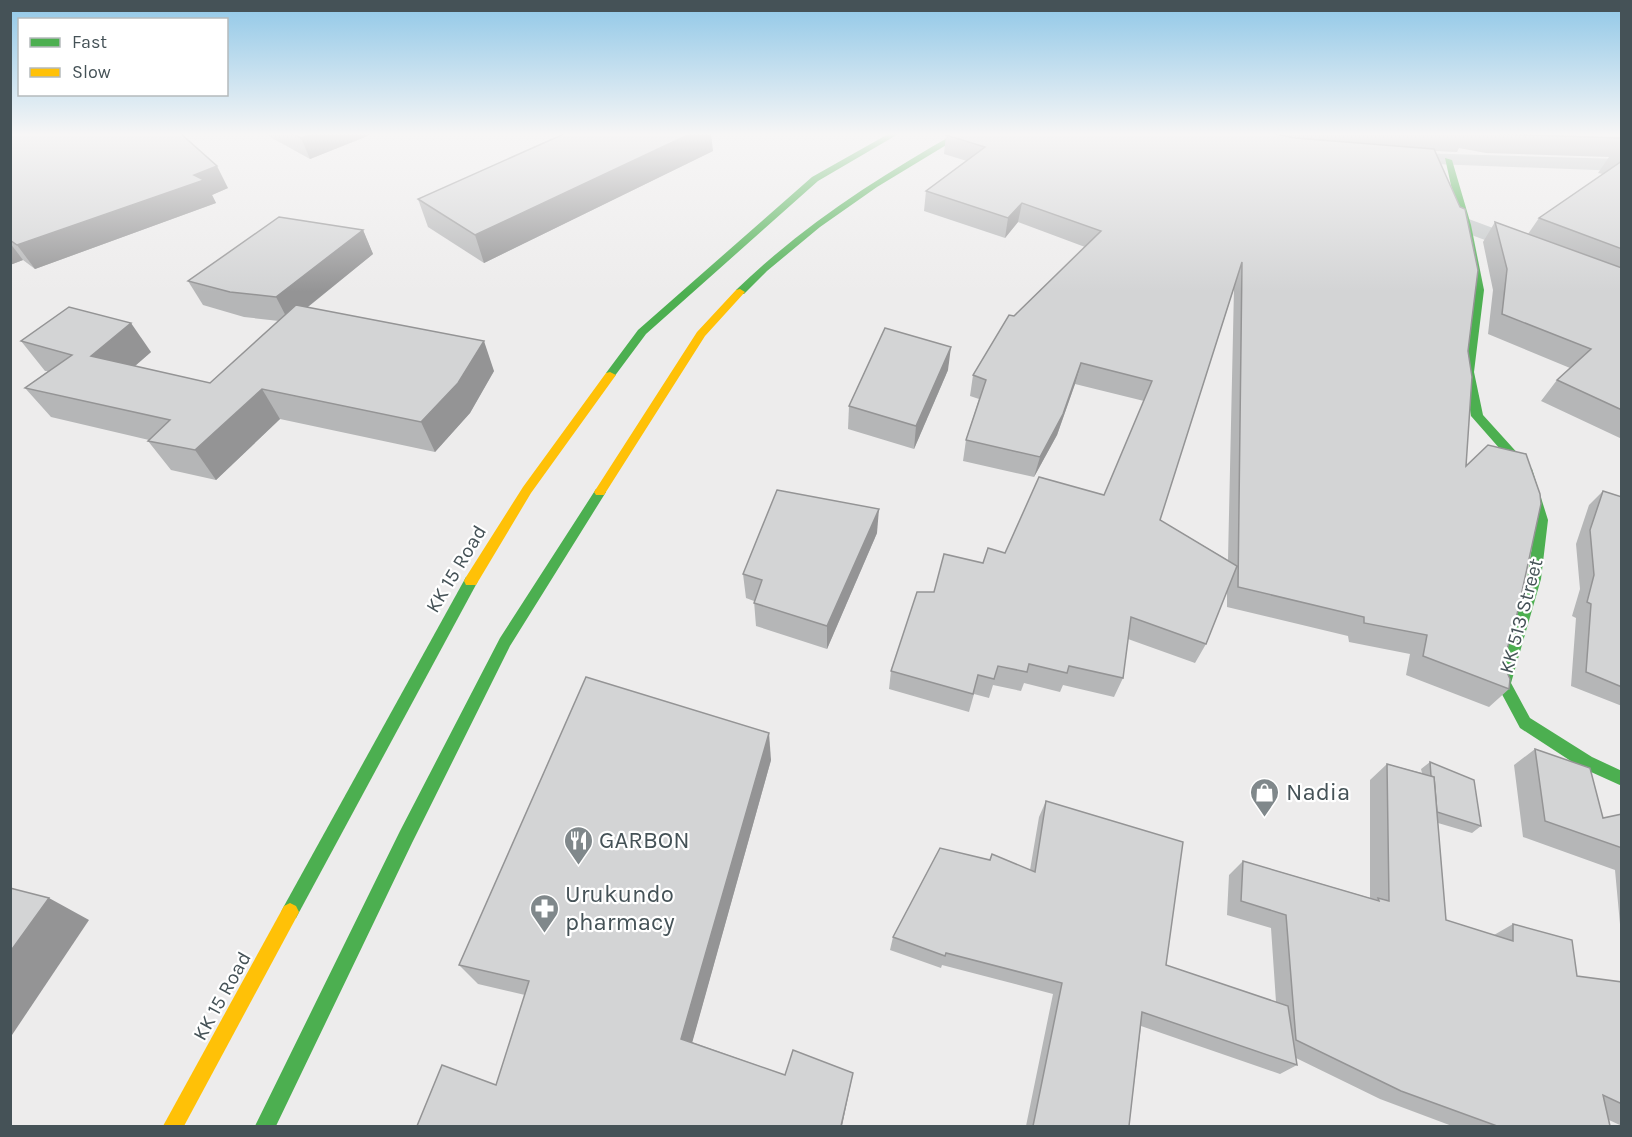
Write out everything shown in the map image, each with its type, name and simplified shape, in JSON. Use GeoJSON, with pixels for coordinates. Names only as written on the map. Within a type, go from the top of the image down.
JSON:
{"type":"FeatureCollection","features":[{"type":"Feature","properties":{"kind":"main road","name":"KK 15 Road"},"geometry":{"type":"LineString","coordinates":[[173,1126],[431,651],[480,565],[534,481],[642,332],[808,186]]}},
{"type":"Feature","properties":{"kind":"main road"},"geometry":{"type":"LineString","coordinates":[[265,1126],[406,837],[505,642],[701,334],[755,276],[834,212],[873,186]]}},
{"type":"Feature","properties":{"kind":"main road","name":"KK 513 Street"},"geometry":{"type":"LineString","coordinates":[[1455,186],[1466,225],[1479,290],[1469,372],[1477,416],[1528,472],[1542,520],[1534,579],[1503,683],[1525,723],[1586,762],[1622,779]]}},
{"type":"Feature","properties":{"kind":"street"},"geometry":{"type":"LineString","coordinates":[[1466,225],[1551,258]]}},
{"type":"Feature","properties":{"kind":"building"},"geometry":{"type":"Polygon","coordinates":[[[10,186],[187,186],[17,245],[10,240],[10,186]]]}},
{"type":"Feature","properties":{"kind":"building"},"geometry":{"type":"Polygon","coordinates":[[[447,186],[579,186],[475,235],[418,199],[447,186]]]}},
{"type":"Feature","properties":{"kind":"building"},"geometry":{"type":"Polygon","coordinates":[[[933,186],[1451,186],[1460,207],[1465,209],[1478,270],[1468,351],[1472,377],[1466,466],[1488,445],[1526,454],[1540,494],[1541,504],[1516,619],[1503,663],[1510,679],[1509,689],[1423,656],[1427,635],[1364,623],[1364,617],[1238,587],[1242,262],[1160,520],[1237,566],[1206,644],[1131,617],[1123,678],[1069,666],[1067,673],[1029,664],[1027,672],[998,666],[994,679],[978,675],[973,694],[891,671],[917,592],[934,592],[944,554],[983,563],[988,548],[1005,553],[1039,477],[1104,495],[1152,381],[1081,363],[1063,414],[1040,457],[966,440],[986,380],[973,375],[1009,315],[1014,316],[1101,231],[1022,203],[1008,218],[926,191],[933,186]]]}},
{"type":"Feature","properties":{"kind":"building"},"geometry":{"type":"Polygon","coordinates":[[[1586,186],[1622,186],[1622,249],[1539,218],[1586,186]]]}},
{"type":"Feature","properties":{"kind":"building"},"geometry":{"type":"Polygon","coordinates":[[[279,217],[363,230],[276,297],[230,292],[188,281],[279,217]]]}},
{"type":"Feature","properties":{"kind":"building"},"geometry":{"type":"Polygon","coordinates":[[[1495,222],[1622,268],[1622,410],[1557,380],[1591,349],[1502,314],[1507,269],[1495,222]]]}},
{"type":"Feature","properties":{"kind":"building"},"geometry":{"type":"Polygon","coordinates":[[[296,305],[484,341],[458,383],[421,422],[262,389],[195,450],[148,441],[170,420],[25,388],[72,355],[21,341],[69,307],[131,323],[91,356],[210,383],[296,305]]]}},
{"type":"Feature","properties":{"kind":"building"},"geometry":{"type":"Polygon","coordinates":[[[885,328],[951,347],[916,426],[849,406],[885,328]]]}},
{"type":"Feature","properties":{"kind":"building"},"geometry":{"type":"Polygon","coordinates":[[[777,490],[879,509],[827,626],[754,603],[762,580],[743,574],[777,490]]]}},
{"type":"Feature","properties":{"kind":"building"},"geometry":{"type":"Polygon","coordinates":[[[1603,491],[1622,497],[1622,687],[1586,672],[1591,604],[1587,602],[1594,575],[1590,530],[1603,491]]]}},
{"type":"Feature","properties":{"kind":"building"},"geometry":{"type":"Polygon","coordinates":[[[586,677],[769,733],[681,1039],[785,1075],[793,1050],[853,1073],[841,1126],[417,1126],[442,1065],[496,1085],[529,981],[459,965],[586,677]]]}},
{"type":"Feature","properties":{"kind":"building"},"geometry":{"type":"Polygon","coordinates":[[[1535,749],[1590,768],[1603,818],[1622,814],[1622,848],[1545,821],[1535,749]]]}},
{"type":"Feature","properties":{"kind":"building"},"geometry":{"type":"Polygon","coordinates":[[[1430,762],[1474,780],[1481,826],[1437,812],[1434,777],[1431,776],[1430,762]]]}},
{"type":"Feature","properties":{"kind":"building"},"geometry":{"type":"Polygon","coordinates":[[[1387,764],[1434,777],[1446,920],[1513,941],[1513,924],[1572,940],[1577,976],[1622,982],[1622,1104],[1603,1095],[1610,1126],[1497,1126],[1401,1091],[1296,1040],[1286,915],[1241,901],[1243,861],[1379,901],[1378,898],[1389,901],[1387,764]]]}},
{"type":"Feature","properties":{"kind":"building"},"geometry":{"type":"Polygon","coordinates":[[[1046,801],[1183,842],[1166,965],[1288,1006],[1297,1065],[1142,1012],[1129,1126],[1033,1126],[1062,983],[946,953],[945,956],[893,937],[940,848],[990,860],[992,854],[1035,872],[1046,801]]]}},
{"type":"Feature","properties":{"kind":"building"},"geometry":{"type":"Polygon","coordinates":[[[10,888],[49,898],[10,952],[10,888]]]}},
{"type":"Feature","properties":{"kind":"traffic: fast"},"geometry":{"type":"LineString","coordinates":[[610,375],[642,332],[807,186]]}},
{"type":"Feature","properties":{"kind":"traffic: fast"},"geometry":{"type":"LineString","coordinates":[[740,292],[789,246],[872,186]]}},
{"type":"Feature","properties":{"kind":"traffic: fast"},"geometry":{"type":"LineString","coordinates":[[1455,186],[1466,225],[1479,290],[1469,372],[1477,416],[1528,472],[1542,520],[1534,579],[1503,683],[1525,723],[1586,762],[1622,779]]}},
{"type":"Feature","properties":{"kind":"traffic: fast"},"geometry":{"type":"LineString","coordinates":[[265,1126],[406,837],[505,642],[600,492]]}},
{"type":"Feature","properties":{"kind":"traffic: fast"},"geometry":{"type":"LineString","coordinates":[[290,912],[471,581]]}},
{"type":"Feature","properties":{"kind":"traffic: slow"},"geometry":{"type":"LineString","coordinates":[[600,492],[701,334],[740,292]]}},
{"type":"Feature","properties":{"kind":"traffic: slow"},"geometry":{"type":"LineString","coordinates":[[471,581],[527,490],[610,375]]}},
{"type":"Feature","properties":{"kind":"traffic: slow"},"geometry":{"type":"LineString","coordinates":[[173,1126],[290,912]]}},
{"type":"Feature","properties":{"kind":"place","name":"Nadia"},"geometry":{"type":"Point","coordinates":[1265,818]}},
{"type":"Feature","properties":{"kind":"place","name":"GARBON"},"geometry":{"type":"Point","coordinates":[578,866]}},
{"type":"Feature","properties":{"kind":"place","name":"Urukundo pharmacy"},"geometry":{"type":"Point","coordinates":[544,934]}}]}
